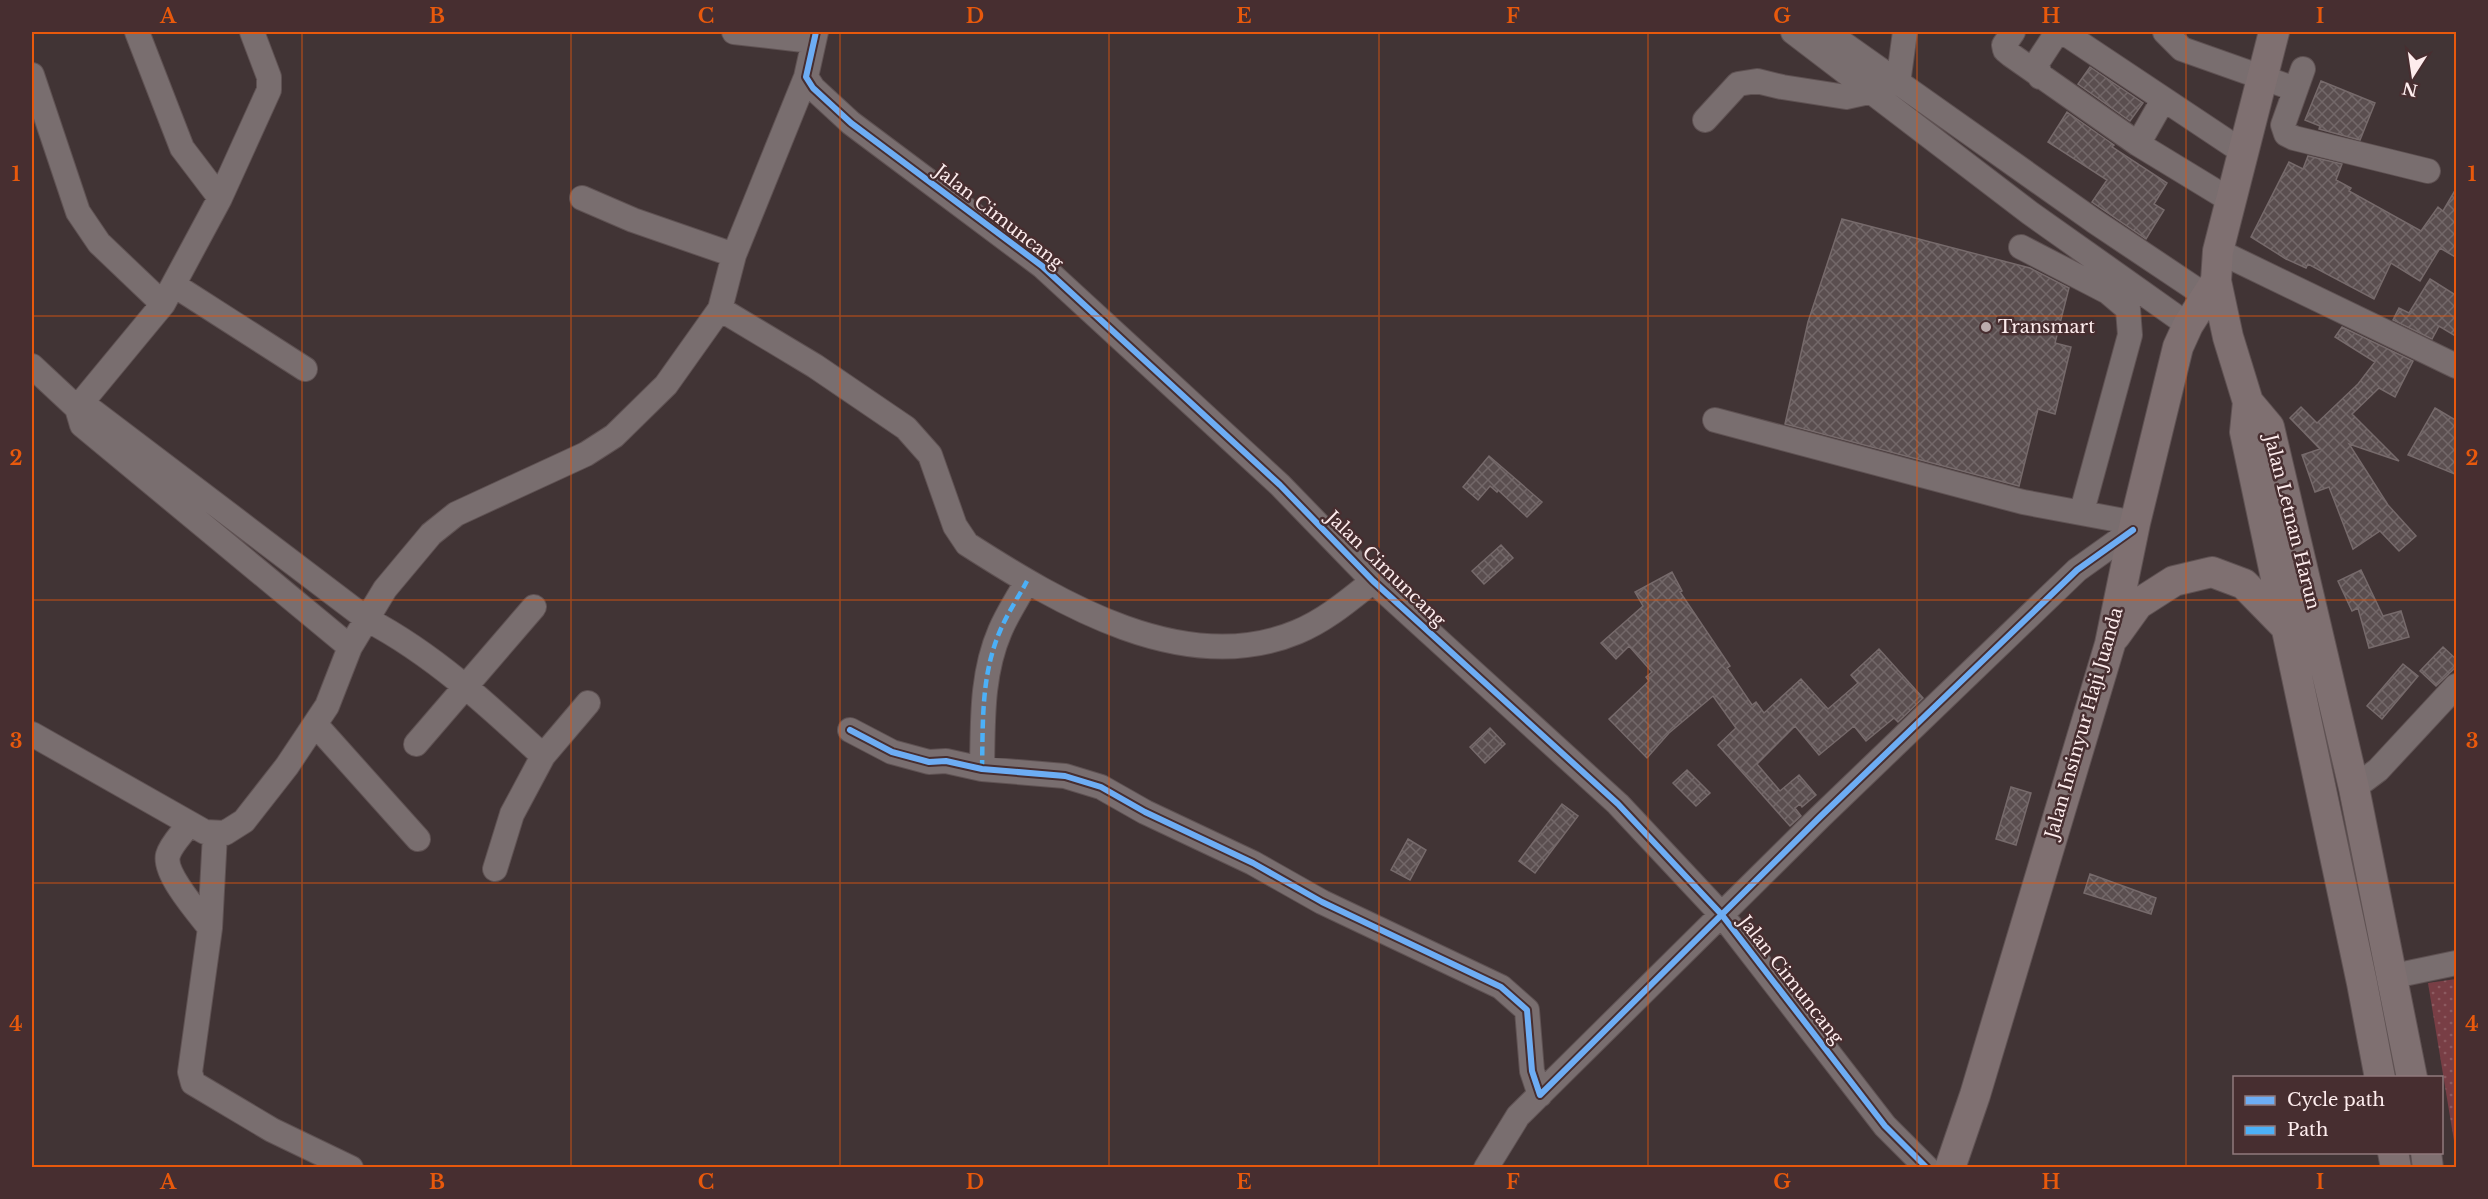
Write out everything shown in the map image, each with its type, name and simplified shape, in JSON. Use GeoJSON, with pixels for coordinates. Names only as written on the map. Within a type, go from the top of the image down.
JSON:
{"type":"FeatureCollection","features":[{"type":"Feature","properties":{"kind":"main road"},"geometry":{"type":"LineString","coordinates":[[2248,402],[2211,289],[2230,200],[2274,32]]}},
{"type":"Feature","properties":{"kind":"main road","name":"Jalan Insinyur Haji Juanda"},"geometry":{"type":"LineString","coordinates":[[1950,1167],[1975,1095],[2110,645],[2134,526],[2172,368],[2188,325],[2211,289]]}},
{"type":"Feature","properties":{"kind":"main road","name":"Jalan Letnan Harun"},"geometry":{"type":"LineString","coordinates":[[2248,402],[2245,432],[2289,630],[2380,1076]]}},
{"type":"Feature","properties":{"kind":"main road","name":"Jalan Letnan Harun"},"geometry":{"type":"LineString","coordinates":[[2248,402],[2269,427],[2354,788],[2394,976],[2412,1076]]}},
{"type":"Feature","properties":{"kind":"main road"},"geometry":{"type":"LineString","coordinates":[[2110,645],[2138,604],[2174,581],[2212,573],[2244,584],[2289,630]]}},
{"type":"Feature","properties":{"kind":"main road"},"geometry":{"type":"LineString","coordinates":[[2362,983],[2394,976]]}},
{"type":"Feature","properties":{"kind":"street"},"geometry":{"type":"LineString","coordinates":[[137,32],[182,148],[220,198]]}},
{"type":"Feature","properties":{"kind":"street"},"geometry":{"type":"LineString","coordinates":[[77,408],[168,294],[220,198],[269,90],[268,77],[252,32]]}},
{"type":"Feature","properties":{"kind":"street"},"geometry":{"type":"LineString","coordinates":[[32,734],[205,832],[225,833],[244,821],[287,766],[315,724],[335,690],[350,647],[385,589],[431,534],[456,514],[554,471],[614,436],[666,385],[720,309],[734,255],[806,77],[814,36],[734,32]]}},
{"type":"Feature","properties":{"kind":"street"},"geometry":{"type":"LineString","coordinates":[[1793,32],[2030,213],[2188,325]]}},
{"type":"Feature","properties":{"kind":"street"},"geometry":{"type":"LineString","coordinates":[[1827,32],[2094,222],[2211,289]]}},
{"type":"Feature","properties":{"kind":"street"},"geometry":{"type":"LineString","coordinates":[[1898,83],[1905,32]]}},
{"type":"Feature","properties":{"kind":"street"},"geometry":{"type":"LineString","coordinates":[[2013,32],[2004,45],[2005,51],[2138,144],[2230,200]]}},
{"type":"Feature","properties":{"kind":"street"},"geometry":{"type":"LineString","coordinates":[[2040,77],[2037,63],[2054,37],[2064,32],[2243,152]]}},
{"type":"Feature","properties":{"kind":"street"},"geometry":{"type":"LineString","coordinates":[[2165,32],[2182,50],[2262,78],[2299,79],[2283,124],[2286,134],[2294,138],[2428,171]]}},
{"type":"Feature","properties":{"kind":"street"},"geometry":{"type":"LineString","coordinates":[[32,75],[78,212],[99,243],[168,294],[305,369]]}},
{"type":"Feature","properties":{"kind":"street","name":"Jalan Cimuncang"},"geometry":{"type":"LineString","coordinates":[[806,77],[813,88],[851,123],[1042,266],[1280,485],[1373,581],[1618,804],[1722,915],[1885,1126],[1927,1167]]}},
{"type":"Feature","properties":{"kind":"street"},"geometry":{"type":"LineString","coordinates":[[1705,120],[1738,84],[1757,81],[1846,97],[1874,93],[1898,83]]}},
{"type":"Feature","properties":{"kind":"street"},"geometry":{"type":"LineString","coordinates":[[2138,144],[2163,100]]}},
{"type":"Feature","properties":{"kind":"street"},"geometry":{"type":"LineString","coordinates":[[582,198],[672,234],[734,255]]}},
{"type":"Feature","properties":{"kind":"street"},"geometry":{"type":"LineString","coordinates":[[1981,198],[2030,213]]}},
{"type":"Feature","properties":{"kind":"street"},"geometry":{"type":"LineString","coordinates":[[2021,247],[2108,292],[2128,309],[2130,334],[2082,511]]}},
{"type":"Feature","properties":{"kind":"street"},"geometry":{"type":"LineString","coordinates":[[2218,251],[2457,366]]}},
{"type":"Feature","properties":{"kind":"street"},"geometry":{"type":"LineString","coordinates":[[720,309],[815,366],[901,424],[930,455],[960,536],[967,544],[1092,617],[1119,627],[1221,648],[1248,646],[1296,632],[1326,618],[1373,581]]}},
{"type":"Feature","properties":{"kind":"street"},"geometry":{"type":"LineString","coordinates":[[32,366],[77,408],[94,412],[175,488],[241,556],[350,647]]}},
{"type":"Feature","properties":{"kind":"street"},"geometry":{"type":"LineString","coordinates":[[1715,420],[2023,502],[2082,511],[2134,526]]}},
{"type":"Feature","properties":{"kind":"street"},"geometry":{"type":"LineString","coordinates":[[175,488],[257,537],[368,620],[465,686],[543,756]]}},
{"type":"Feature","properties":{"kind":"street"},"geometry":{"type":"LineString","coordinates":[[1486,1167],[1518,1116],[1820,817],[2077,570],[2134,526]]}},
{"type":"Feature","properties":{"kind":"street"},"geometry":{"type":"LineString","coordinates":[[241,556],[257,537]]}},
{"type":"Feature","properties":{"kind":"street"},"geometry":{"type":"LineString","coordinates":[[982,769],[983,699],[992,655],[1001,629],[1028,581]]}},
{"type":"Feature","properties":{"kind":"street"},"geometry":{"type":"LineString","coordinates":[[416,744],[534,607]]}},
{"type":"Feature","properties":{"kind":"street"},"geometry":{"type":"LineString","coordinates":[[2354,788],[2378,770],[2457,686]]}},
{"type":"Feature","properties":{"kind":"street"},"geometry":{"type":"LineString","coordinates":[[495,869],[512,814],[543,756],[588,703]]}},
{"type":"Feature","properties":{"kind":"street"},"geometry":{"type":"LineString","coordinates":[[315,724],[418,839]]}},
{"type":"Feature","properties":{"kind":"street"},"geometry":{"type":"LineString","coordinates":[[850,730],[892,752],[929,762],[946,760],[982,769],[1065,776],[1101,787],[1145,812],[1253,863],[1322,902],[1501,987],[1527,1010],[1532,1071],[1540,1095]]}},
{"type":"Feature","properties":{"kind":"street"},"geometry":{"type":"LineString","coordinates":[[189,824],[170,851],[167,863],[172,875],[210,928]]}},
{"type":"Feature","properties":{"kind":"street"},"geometry":{"type":"LineString","coordinates":[[215,834],[210,928],[192,1061],[193,1083],[272,1130],[311,1160],[348,1167]]}},
{"type":"Feature","properties":{"kind":"street"},"geometry":{"type":"LineString","coordinates":[[2394,976],[2457,963]]}},
{"type":"Feature","properties":{"kind":"shaded area"},"geometry":{"type":"Polygon","coordinates":[[[2456,979],[2456,1153],[2428,983],[2456,979]]]}},
{"type":"Feature","properties":{"kind":"building"},"geometry":{"type":"Polygon","coordinates":[[[2090,67],[2143,103],[2130,121],[2078,84],[2090,67]]]}},
{"type":"Feature","properties":{"kind":"building"},"geometry":{"type":"Polygon","coordinates":[[[2321,81],[2375,103],[2360,140],[2319,129],[2320,126],[2305,120],[2321,81]]]}},
{"type":"Feature","properties":{"kind":"building"},"geometry":{"type":"Polygon","coordinates":[[[2067,112],[2114,145],[2112,147],[2167,183],[2154,204],[2164,210],[2146,239],[2092,202],[2107,180],[2048,142],[2067,112]]]}},
{"type":"Feature","properties":{"kind":"building"},"geometry":{"type":"Polygon","coordinates":[[[2308,156],[2342,164],[2336,180],[2351,188],[2349,191],[2421,231],[2438,207],[2443,211],[2457,187],[2457,258],[2440,248],[2420,281],[2391,263],[2374,299],[2308,264],[2306,268],[2286,259],[2251,237],[2289,162],[2303,169],[2308,156]]]}},
{"type":"Feature","properties":{"kind":"building"},"geometry":{"type":"Polygon","coordinates":[[[1842,219],[2030,268],[2069,288],[2055,343],[2071,347],[2055,414],[2038,409],[2019,486],[1785,424],[1808,322],[1842,219]]]}},
{"type":"Feature","properties":{"kind":"building"},"geometry":{"type":"Polygon","coordinates":[[[2430,279],[2457,296],[2457,337],[2439,326],[2432,339],[2393,320],[2399,308],[2409,313],[2430,279]]]}},
{"type":"Feature","properties":{"kind":"building"},"geometry":{"type":"Polygon","coordinates":[[[2342,327],[2413,361],[2395,397],[2379,388],[2352,414],[2399,461],[2349,444],[2388,505],[2416,536],[2399,551],[2380,531],[2353,549],[2329,487],[2315,492],[2302,455],[2320,449],[2290,418],[2301,407],[2317,423],[2358,384],[2375,362],[2335,337],[2342,327]]]}},
{"type":"Feature","properties":{"kind":"building"},"geometry":{"type":"Polygon","coordinates":[[[2435,408],[2457,421],[2457,475],[2408,455],[2435,408]]]}},
{"type":"Feature","properties":{"kind":"building"},"geometry":{"type":"Polygon","coordinates":[[[1489,456],[1542,502],[1527,517],[1498,490],[1497,492],[1490,486],[1478,500],[1463,487],[1489,456]]]}},
{"type":"Feature","properties":{"kind":"building"},"geometry":{"type":"Polygon","coordinates":[[[1501,545],[1513,558],[1484,584],[1472,571],[1501,545]]]}},
{"type":"Feature","properties":{"kind":"building"},"geometry":{"type":"Polygon","coordinates":[[[2361,570],[2383,616],[2401,611],[2409,637],[2369,648],[2358,608],[2352,611],[2338,581],[2361,570]]]}},
{"type":"Feature","properties":{"kind":"building"},"geometry":{"type":"Polygon","coordinates":[[[1672,572],[1682,591],[1680,592],[1730,666],[1727,668],[1752,705],[1756,702],[1764,713],[1801,679],[1828,709],[1858,683],[1851,675],[1879,649],[1923,698],[1898,722],[1894,718],[1866,741],[1854,726],[1819,755],[1795,726],[1757,764],[1780,791],[1799,775],[1816,795],[1802,807],[1800,804],[1795,808],[1801,816],[1790,826],[1718,745],[1736,728],[1713,696],[1669,733],[1647,758],[1609,719],[1649,681],[1646,677],[1652,672],[1629,646],[1616,659],[1601,643],[1643,606],[1635,592],[1672,572]]]}},
{"type":"Feature","properties":{"kind":"building"},"geometry":{"type":"Polygon","coordinates":[[[2443,647],[2457,660],[2457,666],[2436,686],[2420,671],[2443,647]]]}},
{"type":"Feature","properties":{"kind":"building"},"geometry":{"type":"Polygon","coordinates":[[[2403,664],[2418,676],[2382,719],[2367,706],[2403,664]]]}},
{"type":"Feature","properties":{"kind":"building"},"geometry":{"type":"Polygon","coordinates":[[[1490,728],[1505,744],[1485,763],[1470,747],[1490,728]]]}},
{"type":"Feature","properties":{"kind":"building"},"geometry":{"type":"Polygon","coordinates":[[[1687,770],[1710,793],[1696,806],[1673,783],[1687,770]]]}},
{"type":"Feature","properties":{"kind":"building"},"geometry":{"type":"Polygon","coordinates":[[[2011,787],[2031,793],[2016,845],[1996,839],[2011,787]]]}},
{"type":"Feature","properties":{"kind":"building"},"geometry":{"type":"Polygon","coordinates":[[[1562,804],[1578,816],[1535,873],[1519,861],[1562,804]]]}},
{"type":"Feature","properties":{"kind":"building"},"geometry":{"type":"Polygon","coordinates":[[[1408,839],[1426,850],[1410,880],[1391,870],[1408,839]]]}},
{"type":"Feature","properties":{"kind":"building"},"geometry":{"type":"Polygon","coordinates":[[[2090,874],[2156,898],[2151,914],[2084,893],[2090,874]]]}},
{"type":"Feature","properties":{"kind":"marked path"},"geometry":{"type":"LineString","coordinates":[[982,769],[984,699],[989,665],[1003,625],[1027,581]]}},
{"type":"Feature","properties":{"kind":"cycle path"},"geometry":{"type":"LineString","coordinates":[[816,32],[806,77],[813,88],[851,123],[1042,266],[1280,485],[1373,581],[1618,804],[1722,915],[1885,1126],[1927,1168]]}},
{"type":"Feature","properties":{"kind":"cycle path"},"geometry":{"type":"LineString","coordinates":[[850,730],[892,752],[929,762],[946,761],[982,769],[1065,776],[1101,787],[1145,812],[1253,863],[1322,902],[1501,987],[1527,1010],[1532,1071],[1540,1095],[1820,817],[2077,570],[2133,530]]}},
{"type":"Feature","properties":{"kind":"place","name":"Transmart"},"geometry":{"type":"Point","coordinates":[1986,327]}}]}
